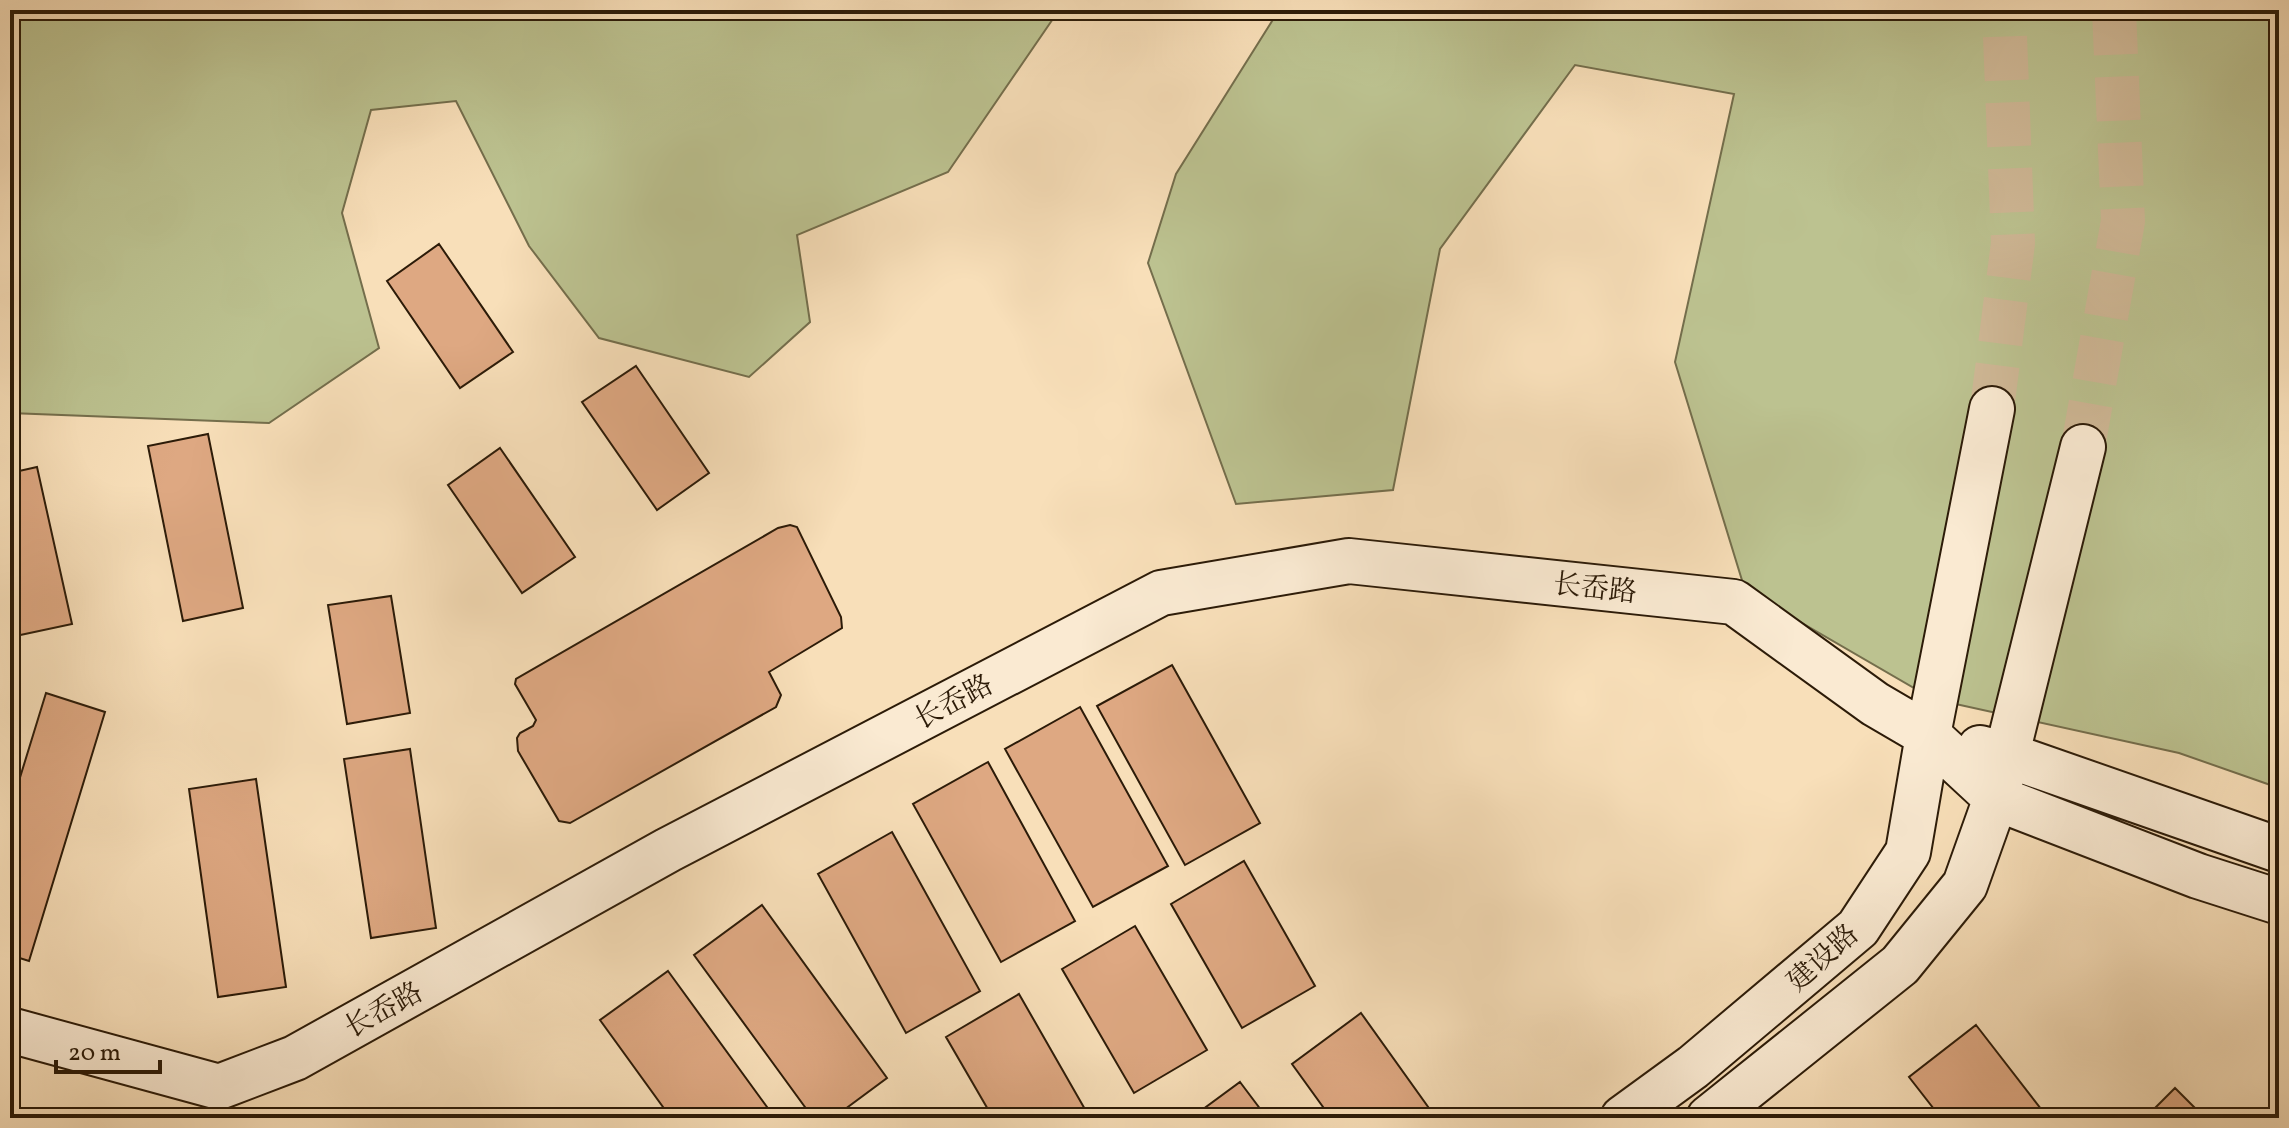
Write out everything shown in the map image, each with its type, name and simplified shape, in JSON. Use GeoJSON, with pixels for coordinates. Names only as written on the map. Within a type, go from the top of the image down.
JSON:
{"type":"FeatureCollection","features":[{"type":"Feature","properties":{"kind":"main road","name":"建设路"},"geometry":{"type":"LineString","coordinates":[[1623,1118],[1693,1067],[1858,928],[1908,852],[1992,409]]}},
{"type":"Feature","properties":{"kind":"main road","name":"建设路"},"geometry":{"type":"LineString","coordinates":[[1709,1118],[1900,965],[1965,885],[1996,798],[2083,447]]}},
{"type":"Feature","properties":{"kind":"main road","name":"长岙路"},"geometry":{"type":"LineString","coordinates":[[10,1030],[219,1087],[295,1058],[668,850],[1161,593],[1349,561],[1734,602],[1875,704],[1928,735]]}},
{"type":"Feature","properties":{"kind":"main road"},"geometry":{"type":"LineString","coordinates":[[1928,735],[2007,755],[2279,850]]}},
{"type":"Feature","properties":{"kind":"main road"},"geometry":{"type":"LineString","coordinates":[[1928,735],[1996,798],[2198,876],[2279,902]]}},
{"type":"Feature","properties":{"kind":"green space"},"geometry":{"type":"Polygon","coordinates":[[[10,10],[1059,10],[948,172],[797,235],[810,322],[749,377],[599,338],[529,246],[456,101],[371,110],[342,213],[379,348],[269,423],[10,413],[10,10]]]}},
{"type":"Feature","properties":{"kind":"green space"},"geometry":{"type":"Polygon","coordinates":[[[1279,10],[2279,10],[2279,788],[2179,753],[1933,699],[1745,590],[1675,362],[1734,94],[1575,65],[1440,249],[1393,490],[1236,504],[1148,263],[1176,174],[1279,10]]]}},
{"type":"Feature","properties":{"kind":"building"},"geometry":{"type":"Polygon","coordinates":[[[439,244],[513,352],[460,388],[387,281],[439,244]]]}},
{"type":"Feature","properties":{"kind":"building"},"geometry":{"type":"Polygon","coordinates":[[[636,366],[709,473],[657,510],[582,402],[636,366]]]}},
{"type":"Feature","properties":{"kind":"building"},"geometry":{"type":"Polygon","coordinates":[[[208,434],[243,608],[183,621],[148,446],[208,434]]]}},
{"type":"Feature","properties":{"kind":"building"},"geometry":{"type":"Polygon","coordinates":[[[500,448],[575,557],[522,593],[448,485],[500,448]]]}},
{"type":"Feature","properties":{"kind":"building"},"geometry":{"type":"Polygon","coordinates":[[[37,467],[72,624],[11,637],[10,473],[37,467]]]}},
{"type":"Feature","properties":{"kind":"building"},"geometry":{"type":"Polygon","coordinates":[[[797,527],[841,617],[842,628],[769,672],[781,695],[776,707],[570,823],[559,821],[518,751],[517,738],[536,720],[515,684],[516,679],[778,528],[797,527]]]}},
{"type":"Feature","properties":{"kind":"building"},"geometry":{"type":"Polygon","coordinates":[[[391,596],[410,713],[347,724],[328,605],[391,596]]]}},
{"type":"Feature","properties":{"kind":"building"},"geometry":{"type":"Polygon","coordinates":[[[1172,665],[1260,823],[1185,865],[1097,706],[1172,665]]]}},
{"type":"Feature","properties":{"kind":"building"},"geometry":{"type":"Polygon","coordinates":[[[46,693],[105,712],[29,961],[10,955],[10,810],[46,693]]]}},
{"type":"Feature","properties":{"kind":"building"},"geometry":{"type":"Polygon","coordinates":[[[1080,707],[1168,866],[1093,907],[1005,749],[1080,707]]]}},
{"type":"Feature","properties":{"kind":"building"},"geometry":{"type":"Polygon","coordinates":[[[410,749],[436,928],[371,938],[344,759],[410,749]]]}},
{"type":"Feature","properties":{"kind":"building"},"geometry":{"type":"Polygon","coordinates":[[[988,762],[1075,921],[1001,962],[913,804],[988,762]]]}},
{"type":"Feature","properties":{"kind":"building"},"geometry":{"type":"Polygon","coordinates":[[[256,779],[286,987],[218,997],[189,789],[256,779]]]}},
{"type":"Feature","properties":{"kind":"building"},"geometry":{"type":"Polygon","coordinates":[[[892,832],[980,991],[906,1033],[818,874],[892,832]]]}},
{"type":"Feature","properties":{"kind":"building"},"geometry":{"type":"Polygon","coordinates":[[[1244,861],[1315,986],[1242,1028],[1171,904],[1244,861]]]}},
{"type":"Feature","properties":{"kind":"building"},"geometry":{"type":"Polygon","coordinates":[[[762,905],[887,1078],[833,1118],[813,1118],[694,955],[762,905]]]}},
{"type":"Feature","properties":{"kind":"building"},"geometry":{"type":"Polygon","coordinates":[[[1135,926],[1207,1050],[1134,1093],[1062,969],[1135,926]]]}},
{"type":"Feature","properties":{"kind":"building"},"geometry":{"type":"Polygon","coordinates":[[[668,971],[775,1118],[671,1118],[600,1020],[668,971]]]}},
{"type":"Feature","properties":{"kind":"building"},"geometry":{"type":"Polygon","coordinates":[[[1019,994],[1090,1118],[993,1118],[946,1037],[1019,994]]]}},
{"type":"Feature","properties":{"kind":"building"},"geometry":{"type":"Polygon","coordinates":[[[1361,1013],[1436,1118],[1331,1118],[1292,1064],[1361,1013]]]}},
{"type":"Feature","properties":{"kind":"building"},"geometry":{"type":"Polygon","coordinates":[[[1976,1025],[2048,1118],[1941,1118],[1909,1077],[1976,1025]]]}},
{"type":"Feature","properties":{"kind":"building"},"geometry":{"type":"Polygon","coordinates":[[[1240,1082],[1267,1118],[1191,1118],[1240,1082]]]}},
{"type":"Feature","properties":{"kind":"building"},"geometry":{"type":"Polygon","coordinates":[[[2175,1088],[2205,1118],[2145,1118],[2175,1088]]]}},
{"type":"Feature","properties":{"kind":"tunnel"},"geometry":{"type":"LineString","coordinates":[[1992,409],[2013,243],[2004,10]]}},
{"type":"Feature","properties":{"kind":"tunnel"},"geometry":{"type":"LineString","coordinates":[[2083,447],[2123,221],[2114,10]]}}]}
